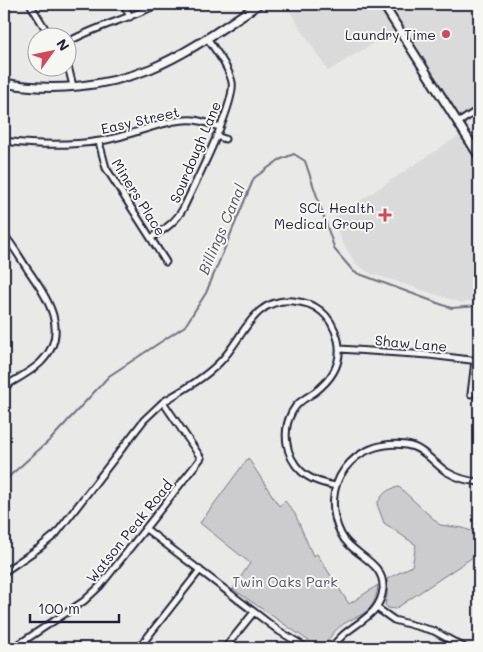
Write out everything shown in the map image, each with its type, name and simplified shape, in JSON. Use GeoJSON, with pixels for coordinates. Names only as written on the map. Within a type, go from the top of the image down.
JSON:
{"type":"FeatureCollection","features":[{"type":"Feature","properties":{"kind":"street"},"geometry":{"type":"LineString","coordinates":[[30,4],[45,28]]}},
{"type":"Feature","properties":{"kind":"street"},"geometry":{"type":"LineString","coordinates":[[124,4],[130,17]]}},
{"type":"Feature","properties":{"kind":"street"},"geometry":{"type":"LineString","coordinates":[[78,36],[130,17],[158,4]]}},
{"type":"Feature","properties":{"kind":"street"},"geometry":{"type":"LineString","coordinates":[[4,83],[16,86],[52,88],[73,86],[98,83],[150,69],[207,38],[259,4]]}},
{"type":"Feature","properties":{"kind":"street"},"geometry":{"type":"LineString","coordinates":[[383,4],[479,156]]}},
{"type":"Feature","properties":{"kind":"street","name":"Sourdough Lane"},"geometry":{"type":"LineString","coordinates":[[151,238],[169,227],[179,217],[220,127],[232,95],[229,73],[207,38]]}},
{"type":"Feature","properties":{"kind":"street"},"geometry":{"type":"LineString","coordinates":[[71,78],[73,86]]}},
{"type":"Feature","properties":{"kind":"street"},"geometry":{"type":"LineString","coordinates":[[458,123],[479,109]]}},
{"type":"Feature","properties":{"kind":"street","name":"Easy Street"},"geometry":{"type":"LineString","coordinates":[[4,141],[50,145],[99,142],[120,138],[172,122],[187,120],[197,120],[220,127]]}},
{"type":"Feature","properties":{"kind":"street"},"geometry":{"type":"LineString","coordinates":[[216,136],[225,139]]}},
{"type":"Feature","properties":{"kind":"street","name":"Miners Place"},"geometry":{"type":"LineString","coordinates":[[99,142],[106,168],[166,262]]}},
{"type":"Feature","properties":{"kind":"street"},"geometry":{"type":"LineString","coordinates":[[4,234],[46,297],[54,315],[55,335],[50,351],[42,362],[5,385]]}},
{"type":"Feature","properties":{"kind":"street"},"geometry":{"type":"LineString","coordinates":[[4,572],[56,534],[144,420],[163,402],[203,378],[231,351],[253,317],[265,307],[282,300],[304,302],[320,310],[330,320],[337,334],[340,349],[334,372],[322,386],[301,401],[292,411],[287,424],[286,441],[290,457],[300,470],[321,483],[335,486]]}},
{"type":"Feature","properties":{"kind":"street","name":"Shaw Lane"},"geometry":{"type":"LineString","coordinates":[[340,349],[429,355],[477,361]]}},
{"type":"Feature","properties":{"kind":"street"},"geometry":{"type":"LineString","coordinates":[[471,394],[477,361]]}},
{"type":"Feature","properties":{"kind":"street","name":"Watson Peak Road"},"geometry":{"type":"LineString","coordinates":[[13,648],[89,596],[100,586],[201,458],[163,402]]}},
{"type":"Feature","properties":{"kind":"street"},"geometry":{"type":"LineString","coordinates":[[332,648],[344,633],[367,618],[376,608],[381,598],[383,587],[377,569],[342,536],[336,522],[332,506],[335,486],[342,471],[357,456],[373,448],[407,445],[421,451],[446,471],[461,478],[479,482]]}},
{"type":"Feature","properties":{"kind":"street"},"geometry":{"type":"LineString","coordinates":[[146,529],[279,631],[307,648]]}},
{"type":"Feature","properties":{"kind":"street"},"geometry":{"type":"LineString","coordinates":[[136,648],[200,570]]}},
{"type":"Feature","properties":{"kind":"street"},"geometry":{"type":"LineString","coordinates":[[376,608],[394,620],[434,631],[465,648]]}},
{"type":"Feature","properties":{"kind":"street"},"geometry":{"type":"LineString","coordinates":[[225,648],[254,612]]}},
{"type":"Feature","properties":{"kind":"shaded area"},"geometry":{"type":"Polygon","coordinates":[[[285,4],[479,4],[479,109],[458,123],[398,28],[328,71],[285,4]]]}},
{"type":"Feature","properties":{"kind":"shaded area"},"geometry":{"type":"Polygon","coordinates":[[[464,132],[479,156],[479,299],[462,303],[370,273],[356,264],[342,242],[334,218],[464,132]]]}},
{"type":"Feature","properties":{"kind":"green space","name":"Twin Oaks Park"},"geometry":{"type":"Polygon","coordinates":[[[248,458],[279,506],[285,501],[295,514],[313,556],[317,554],[349,604],[378,585],[376,596],[368,610],[335,631],[324,648],[319,648],[233,589],[250,563],[200,523],[248,458]]]}},
{"type":"Feature","properties":{"kind":"green space"},"geometry":{"type":"Polygon","coordinates":[[[399,487],[440,525],[463,528],[474,532],[479,531],[479,553],[395,609],[388,608],[385,605],[387,579],[412,566],[416,545],[384,523],[377,504],[386,492],[399,487]]]}},
{"type":"Feature","properties":{"kind":"waterway","name":"Billings Canal"},"geometry":{"type":"LineString","coordinates":[[4,481],[51,439],[109,376],[185,326],[206,293],[254,178],[279,160],[294,154],[305,161],[335,250],[354,272],[451,308],[479,306]]}},
{"type":"Feature","properties":{"kind":"place","name":"Laundry Time"},"geometry":{"type":"Point","coordinates":[446,34]}},
{"type":"Feature","properties":{"kind":"place","name":"SCL Health Medical Group"},"geometry":{"type":"Point","coordinates":[385,215]}}]}
